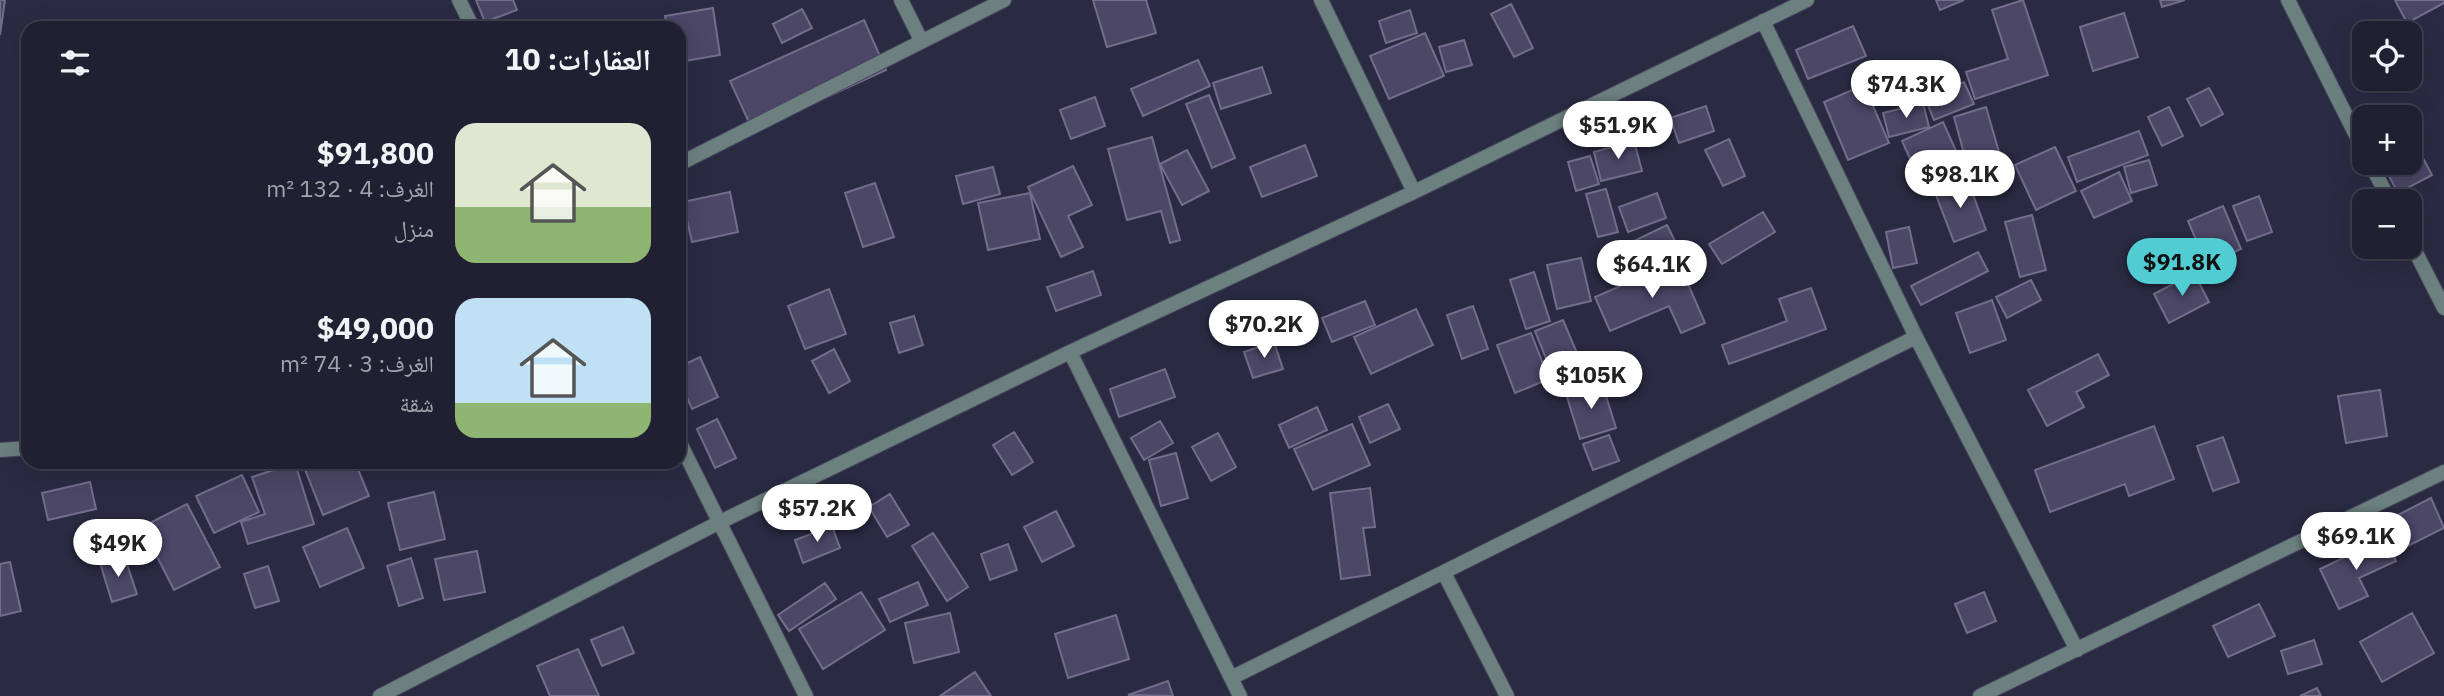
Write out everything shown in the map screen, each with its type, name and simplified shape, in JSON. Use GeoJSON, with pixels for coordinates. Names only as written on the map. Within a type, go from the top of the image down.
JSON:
{"type":"FeatureCollection","features":[{"type":"Feature","properties":{"kind":"street"},"geometry":{"type":"LineString","coordinates":[[459,0],[470,21]]}},
{"type":"Feature","properties":{"kind":"street"},"geometry":{"type":"LineString","coordinates":[[901,0],[921,40]]}},
{"type":"Feature","properties":{"kind":"street"},"geometry":{"type":"LineString","coordinates":[[686,160],[1004,0]]}},
{"type":"Feature","properties":{"kind":"street"},"geometry":{"type":"LineString","coordinates":[[1321,0],[1414,192]]}},
{"type":"Feature","properties":{"kind":"street"},"geometry":{"type":"LineString","coordinates":[[380,696],[720,522],[1070,352],[1414,192],[1807,0]]}},
{"type":"Feature","properties":{"kind":"street"},"geometry":{"type":"LineString","coordinates":[[2288,0],[2352,127]]}},
{"type":"Feature","properties":{"kind":"street"},"geometry":{"type":"LineString","coordinates":[[1763,21],[1916,337],[2077,650]]}},
{"type":"Feature","properties":{"kind":"street"},"geometry":{"type":"LineString","coordinates":[[2419,259],[2444,309]]}},
{"type":"Feature","properties":{"kind":"street"},"geometry":{"type":"LineString","coordinates":[[1231,678],[1916,337]]}},
{"type":"Feature","properties":{"kind":"street"},"geometry":{"type":"LineString","coordinates":[[1070,352],[1240,696]]}},
{"type":"Feature","properties":{"kind":"street"},"geometry":{"type":"LineString","coordinates":[[0,450],[21,448]]}},
{"type":"Feature","properties":{"kind":"street"},"geometry":{"type":"LineString","coordinates":[[686,455],[806,696]]}},
{"type":"Feature","properties":{"kind":"street"},"geometry":{"type":"LineString","coordinates":[[1980,696],[2444,472]]}},
{"type":"Feature","properties":{"kind":"street"},"geometry":{"type":"LineString","coordinates":[[1444,573],[1507,696]]}},
{"type":"Feature","properties":{"kind":"building"},"geometry":{"type":"Polygon","coordinates":[[[0,0],[5,0],[0,35],[0,0]]]}},
{"type":"Feature","properties":{"kind":"building"},"geometry":{"type":"Polygon","coordinates":[[[476,0],[513,0],[517,10],[485,21],[476,0]]]}},
{"type":"Feature","properties":{"kind":"building"},"geometry":{"type":"Polygon","coordinates":[[[1093,0],[1146,0],[1156,33],[1107,47],[1093,0]]]}},
{"type":"Feature","properties":{"kind":"building"},"geometry":{"type":"Polygon","coordinates":[[[1936,0],[1964,0],[1940,10],[1936,0]]]}},
{"type":"Feature","properties":{"kind":"building"},"geometry":{"type":"Polygon","coordinates":[[[2023,0],[2048,75],[1975,99],[1966,72],[2008,59],[1992,10],[2023,0]]]}},
{"type":"Feature","properties":{"kind":"building"},"geometry":{"type":"Polygon","coordinates":[[[2160,0],[2185,0],[2162,7],[2160,0]]]}},
{"type":"Feature","properties":{"kind":"building"},"geometry":{"type":"Polygon","coordinates":[[[2395,0],[2444,0],[2444,3],[2406,21],[2395,0]]]}},
{"type":"Feature","properties":{"kind":"building"},"geometry":{"type":"Polygon","coordinates":[[[1511,4],[1533,48],[1514,57],[1491,14],[1511,4]]]}},
{"type":"Feature","properties":{"kind":"building"},"geometry":{"type":"Polygon","coordinates":[[[713,8],[720,55],[686,61],[686,21],[666,21],[665,16],[713,8]]]}},
{"type":"Feature","properties":{"kind":"building"},"geometry":{"type":"Polygon","coordinates":[[[802,9],[812,28],[782,43],[773,24],[802,9]]]}},
{"type":"Feature","properties":{"kind":"building"},"geometry":{"type":"Polygon","coordinates":[[[1410,10],[1417,33],[1386,43],[1379,21],[1410,10]]]}},
{"type":"Feature","properties":{"kind":"building"},"geometry":{"type":"Polygon","coordinates":[[[2124,13],[2138,57],[2093,71],[2080,27],[2124,13]]]}},
{"type":"Feature","properties":{"kind":"building"},"geometry":{"type":"Polygon","coordinates":[[[864,20],[886,70],[753,131],[730,81],[864,20]]]}},
{"type":"Feature","properties":{"kind":"building"},"geometry":{"type":"Polygon","coordinates":[[[1853,26],[1866,56],[1808,79],[1796,50],[1853,26]]]}},
{"type":"Feature","properties":{"kind":"building"},"geometry":{"type":"Polygon","coordinates":[[[1425,33],[1444,76],[1389,99],[1370,56],[1425,33]]]}},
{"type":"Feature","properties":{"kind":"building"},"geometry":{"type":"Polygon","coordinates":[[[1464,40],[1472,65],[1446,72],[1439,47],[1464,40]]]}},
{"type":"Feature","properties":{"kind":"building"},"geometry":{"type":"Polygon","coordinates":[[[1198,60],[1210,86],[1143,116],[1131,89],[1198,60]]]}},
{"type":"Feature","properties":{"kind":"building"},"geometry":{"type":"Polygon","coordinates":[[[1936,64],[1945,87],[1920,97],[1911,74],[1936,64]]]}},
{"type":"Feature","properties":{"kind":"building"},"geometry":{"type":"Polygon","coordinates":[[[1262,67],[1271,93],[1221,109],[1213,83],[1262,67]]]}},
{"type":"Feature","properties":{"kind":"building"},"geometry":{"type":"Polygon","coordinates":[[[1964,82],[1974,104],[1934,120],[1925,98],[1964,82]]]}},
{"type":"Feature","properties":{"kind":"building"},"geometry":{"type":"Polygon","coordinates":[[[1864,85],[1889,143],[1848,160],[1824,102],[1864,85]]]}},
{"type":"Feature","properties":{"kind":"building"},"geometry":{"type":"Polygon","coordinates":[[[2209,88],[2223,114],[2201,126],[2187,99],[2209,88]]]}},
{"type":"Feature","properties":{"kind":"building"},"geometry":{"type":"Polygon","coordinates":[[[1209,95],[1235,158],[1212,168],[1186,104],[1209,95]]]}},
{"type":"Feature","properties":{"kind":"building"},"geometry":{"type":"Polygon","coordinates":[[[1095,97],[1105,126],[1071,139],[1060,110],[1095,97]]]}},
{"type":"Feature","properties":{"kind":"building"},"geometry":{"type":"Polygon","coordinates":[[[1923,103],[1929,127],[1889,137],[1883,113],[1923,103]]]}},
{"type":"Feature","properties":{"kind":"building"},"geometry":{"type":"Polygon","coordinates":[[[1706,106],[1714,131],[1679,143],[1670,118],[1706,106]]]}},
{"type":"Feature","properties":{"kind":"building"},"geometry":{"type":"Polygon","coordinates":[[[1986,107],[1999,152],[1966,161],[1954,117],[1986,107]]]}},
{"type":"Feature","properties":{"kind":"building"},"geometry":{"type":"Polygon","coordinates":[[[2169,107],[2183,136],[2162,146],[2148,117],[2169,107]]]}},
{"type":"Feature","properties":{"kind":"building"},"geometry":{"type":"Polygon","coordinates":[[[1943,122],[1957,153],[1916,172],[1902,141],[1943,122]]]}},
{"type":"Feature","properties":{"kind":"building"},"geometry":{"type":"Polygon","coordinates":[[[2139,131],[2148,155],[2077,182],[2068,157],[2139,131]]]}},
{"type":"Feature","properties":{"kind":"building"},"geometry":{"type":"Polygon","coordinates":[[[1152,137],[1180,240],[1170,243],[1161,211],[1127,220],[1108,149],[1152,137]]]}},
{"type":"Feature","properties":{"kind":"building"},"geometry":{"type":"Polygon","coordinates":[[[1729,139],[1745,176],[1723,186],[1705,150],[1729,139]]]}},
{"type":"Feature","properties":{"kind":"building"},"geometry":{"type":"Polygon","coordinates":[[[1634,141],[1642,171],[1601,181],[1594,152],[1634,141]]]}},
{"type":"Feature","properties":{"kind":"building"},"geometry":{"type":"Polygon","coordinates":[[[1305,145],[1317,176],[1262,197],[1250,167],[1305,145]]]}},
{"type":"Feature","properties":{"kind":"building"},"geometry":{"type":"Polygon","coordinates":[[[2055,147],[2076,191],[2036,210],[2015,165],[2055,147]]]}},
{"type":"Feature","properties":{"kind":"building"},"geometry":{"type":"Polygon","coordinates":[[[1187,150],[1209,191],[1182,205],[1160,164],[1187,150]]]}},
{"type":"Feature","properties":{"kind":"building"},"geometry":{"type":"Polygon","coordinates":[[[1590,156],[1599,184],[1576,191],[1568,162],[1590,156]]]}},
{"type":"Feature","properties":{"kind":"building"},"geometry":{"type":"Polygon","coordinates":[[[2422,156],[2432,175],[2406,189],[2396,189],[2388,175],[2422,175],[2422,156]]]}},
{"type":"Feature","properties":{"kind":"building"},"geometry":{"type":"Polygon","coordinates":[[[2149,160],[2157,185],[2131,193],[2124,167],[2149,160]]]}},
{"type":"Feature","properties":{"kind":"building"},"geometry":{"type":"Polygon","coordinates":[[[1073,166],[1092,205],[1068,216],[1083,247],[1061,257],[1028,187],[1073,166]]]}},
{"type":"Feature","properties":{"kind":"building"},"geometry":{"type":"Polygon","coordinates":[[[993,167],[1000,194],[963,204],[956,176],[993,167]]]}},
{"type":"Feature","properties":{"kind":"building"},"geometry":{"type":"Polygon","coordinates":[[[2119,172],[2132,201],[2094,218],[2081,191],[2119,172]]]}},
{"type":"Feature","properties":{"kind":"building"},"geometry":{"type":"Polygon","coordinates":[[[1967,178],[1986,230],[1954,242],[1934,190],[1967,178]]]}},
{"type":"Feature","properties":{"kind":"building"},"geometry":{"type":"Polygon","coordinates":[[[875,183],[894,237],[863,247],[845,193],[875,183]]]}},
{"type":"Feature","properties":{"kind":"building"},"geometry":{"type":"Polygon","coordinates":[[[1606,189],[1618,232],[1598,237],[1586,194],[1606,189]]]}},
{"type":"Feature","properties":{"kind":"building"},"geometry":{"type":"Polygon","coordinates":[[[730,192],[738,232],[692,242],[686,201],[730,192]]]}},
{"type":"Feature","properties":{"kind":"building"},"geometry":{"type":"Polygon","coordinates":[[[1030,193],[1040,239],[988,250],[978,203],[1030,193]]]}},
{"type":"Feature","properties":{"kind":"building"},"geometry":{"type":"Polygon","coordinates":[[[1657,193],[1666,218],[1628,232],[1619,207],[1657,193]]]}},
{"type":"Feature","properties":{"kind":"building"},"geometry":{"type":"Polygon","coordinates":[[[2259,196],[2272,232],[2247,241],[2233,206],[2259,196]]]}},
{"type":"Feature","properties":{"kind":"building"},"geometry":{"type":"Polygon","coordinates":[[[2223,206],[2241,249],[2164,282],[2155,260],[2197,242],[2188,221],[2223,206]]]}},
{"type":"Feature","properties":{"kind":"building"},"geometry":{"type":"Polygon","coordinates":[[[1763,212],[1775,232],[1722,264],[1709,244],[1763,212]]]}},
{"type":"Feature","properties":{"kind":"building"},"geometry":{"type":"Polygon","coordinates":[[[2032,215],[2046,270],[2020,277],[2005,222],[2032,215]]]}},
{"type":"Feature","properties":{"kind":"building"},"geometry":{"type":"Polygon","coordinates":[[[1667,225],[1680,251],[1625,277],[1613,251],[1667,225]]]}},
{"type":"Feature","properties":{"kind":"building"},"geometry":{"type":"Polygon","coordinates":[[[1909,227],[1917,263],[1893,268],[1886,232],[1909,227]]]}},
{"type":"Feature","properties":{"kind":"building"},"geometry":{"type":"Polygon","coordinates":[[[1978,252],[1988,271],[1921,305],[1911,286],[1978,252]]]}},
{"type":"Feature","properties":{"kind":"building"},"geometry":{"type":"Polygon","coordinates":[[[1581,258],[1591,301],[1557,309],[1547,265],[1581,258]]]}},
{"type":"Feature","properties":{"kind":"building"},"geometry":{"type":"Polygon","coordinates":[[[1678,261],[1705,323],[1681,333],[1669,306],[1610,331],[1595,297],[1678,261]]]}},
{"type":"Feature","properties":{"kind":"building"},"geometry":{"type":"Polygon","coordinates":[[[1093,271],[1101,295],[1056,311],[1047,287],[1093,271]]]}},
{"type":"Feature","properties":{"kind":"building"},"geometry":{"type":"Polygon","coordinates":[[[1534,272],[1550,321],[1526,329],[1510,280],[1534,272]]]}},
{"type":"Feature","properties":{"kind":"building"},"geometry":{"type":"Polygon","coordinates":[[[2194,273],[2209,302],[2169,323],[2154,294],[2194,273]]]}},
{"type":"Feature","properties":{"kind":"building"},"geometry":{"type":"Polygon","coordinates":[[[2031,280],[2041,300],[2007,318],[1996,297],[2031,280]]]}},
{"type":"Feature","properties":{"kind":"building"},"geometry":{"type":"Polygon","coordinates":[[[1811,288],[1826,329],[1729,364],[1722,345],[1787,321],[1779,299],[1811,288]]]}},
{"type":"Feature","properties":{"kind":"building"},"geometry":{"type":"Polygon","coordinates":[[[829,289],[846,334],[805,349],[788,306],[829,289]]]}},
{"type":"Feature","properties":{"kind":"building"},"geometry":{"type":"Polygon","coordinates":[[[1992,300],[2006,340],[1970,353],[1956,313],[1992,300]]]}},
{"type":"Feature","properties":{"kind":"building"},"geometry":{"type":"Polygon","coordinates":[[[1365,301],[1375,325],[1332,342],[1322,318],[1365,301]]]}},
{"type":"Feature","properties":{"kind":"building"},"geometry":{"type":"Polygon","coordinates":[[[1473,306],[1488,349],[1462,359],[1447,315],[1473,306]]]}},
{"type":"Feature","properties":{"kind":"building"},"geometry":{"type":"Polygon","coordinates":[[[1416,309],[1433,345],[1371,374],[1354,337],[1416,309]]]}},
{"type":"Feature","properties":{"kind":"building"},"geometry":{"type":"Polygon","coordinates":[[[914,316],[923,345],[899,353],[890,323],[914,316]]]}},
{"type":"Feature","properties":{"kind":"building"},"geometry":{"type":"Polygon","coordinates":[[[1563,320],[1582,365],[1553,376],[1535,331],[1563,320]]]}},
{"type":"Feature","properties":{"kind":"building"},"geometry":{"type":"Polygon","coordinates":[[[1531,333],[1549,379],[1515,393],[1497,345],[1531,333]]]}},
{"type":"Feature","properties":{"kind":"building"},"geometry":{"type":"Polygon","coordinates":[[[1274,342],[1283,369],[1253,378],[1244,352],[1274,342]]]}},
{"type":"Feature","properties":{"kind":"building"},"geometry":{"type":"Polygon","coordinates":[[[834,349],[850,381],[829,393],[812,361],[834,349]]]}},
{"type":"Feature","properties":{"kind":"building"},"geometry":{"type":"Polygon","coordinates":[[[2098,354],[2109,375],[2076,392],[2084,407],[2047,426],[2028,390],[2098,354]]]}},
{"type":"Feature","properties":{"kind":"building"},"geometry":{"type":"Polygon","coordinates":[[[700,357],[718,397],[692,409],[686,396],[686,364],[700,357]]]}},
{"type":"Feature","properties":{"kind":"building"},"geometry":{"type":"Polygon","coordinates":[[[1165,369],[1175,397],[1119,417],[1110,389],[1165,369]]]}},
{"type":"Feature","properties":{"kind":"building"},"geometry":{"type":"Polygon","coordinates":[[[1602,383],[1616,428],[1580,439],[1566,394],[1602,383]]]}},
{"type":"Feature","properties":{"kind":"building"},"geometry":{"type":"Polygon","coordinates":[[[2380,390],[2387,436],[2346,443],[2338,396],[2380,390]]]}},
{"type":"Feature","properties":{"kind":"building"},"geometry":{"type":"Polygon","coordinates":[[[1388,404],[1400,429],[1370,443],[1359,417],[1388,404]]]}},
{"type":"Feature","properties":{"kind":"building"},"geometry":{"type":"Polygon","coordinates":[[[1317,407],[1327,430],[1289,448],[1279,425],[1317,407]]]}},
{"type":"Feature","properties":{"kind":"building"},"geometry":{"type":"Polygon","coordinates":[[[717,419],[736,458],[715,468],[697,429],[717,419]]]}},
{"type":"Feature","properties":{"kind":"building"},"geometry":{"type":"Polygon","coordinates":[[[1160,421],[1173,443],[1144,460],[1131,438],[1160,421]]]}},
{"type":"Feature","properties":{"kind":"building"},"geometry":{"type":"Polygon","coordinates":[[[1352,424],[1370,465],[1313,490],[1294,449],[1352,424]]]}},
{"type":"Feature","properties":{"kind":"building"},"geometry":{"type":"Polygon","coordinates":[[[2154,426],[2174,479],[2129,496],[2125,484],[2050,512],[2035,470],[2154,426]]]}},
{"type":"Feature","properties":{"kind":"building"},"geometry":{"type":"Polygon","coordinates":[[[1014,432],[1033,462],[1012,475],[993,445],[1014,432]]]}},
{"type":"Feature","properties":{"kind":"building"},"geometry":{"type":"Polygon","coordinates":[[[1218,433],[1236,467],[1211,481],[1192,447],[1218,433]]]}},
{"type":"Feature","properties":{"kind":"building"},"geometry":{"type":"Polygon","coordinates":[[[1609,435],[1619,461],[1593,470],[1583,444],[1609,435]]]}},
{"type":"Feature","properties":{"kind":"building"},"geometry":{"type":"Polygon","coordinates":[[[2223,437],[2239,482],[2213,491],[2197,446],[2223,437]]]}},
{"type":"Feature","properties":{"kind":"building"},"geometry":{"type":"Polygon","coordinates":[[[1176,453],[1188,498],[1161,506],[1149,460],[1176,453]]]}},
{"type":"Feature","properties":{"kind":"building"},"geometry":{"type":"Polygon","coordinates":[[[277,469],[297,469],[314,524],[248,544],[241,522],[265,514],[252,477],[277,469]]]}},
{"type":"Feature","properties":{"kind":"building"},"geometry":{"type":"Polygon","coordinates":[[[305,469],[358,469],[369,496],[323,515],[305,469]]]}},
{"type":"Feature","properties":{"kind":"building"},"geometry":{"type":"Polygon","coordinates":[[[242,475],[259,512],[214,533],[196,496],[242,475]]]}},
{"type":"Feature","properties":{"kind":"building"},"geometry":{"type":"Polygon","coordinates":[[[90,482],[96,509],[48,520],[42,493],[90,482]]]}},
{"type":"Feature","properties":{"kind":"building"},"geometry":{"type":"Polygon","coordinates":[[[1370,488],[1375,527],[1363,528],[1370,575],[1341,579],[1330,493],[1370,488]]]}},
{"type":"Feature","properties":{"kind":"building"},"geometry":{"type":"Polygon","coordinates":[[[434,492],[445,539],[400,550],[388,503],[434,492]]]}},
{"type":"Feature","properties":{"kind":"building"},"geometry":{"type":"Polygon","coordinates":[[[890,494],[909,525],[887,537],[869,507],[890,494]]]}},
{"type":"Feature","properties":{"kind":"building"},"geometry":{"type":"Polygon","coordinates":[[[2431,498],[2444,528],[2408,546],[2394,517],[2431,498]]]}},
{"type":"Feature","properties":{"kind":"building"},"geometry":{"type":"Polygon","coordinates":[[[187,504],[220,567],[174,590],[142,527],[187,504]]]}},
{"type":"Feature","properties":{"kind":"building"},"geometry":{"type":"Polygon","coordinates":[[[1056,511],[1074,546],[1042,562],[1024,527],[1056,511]]]}},
{"type":"Feature","properties":{"kind":"building"},"geometry":{"type":"Polygon","coordinates":[[[832,526],[840,548],[803,563],[795,540],[832,526]]]}},
{"type":"Feature","properties":{"kind":"building"},"geometry":{"type":"Polygon","coordinates":[[[347,528],[364,568],[320,587],[303,547],[347,528]]]}},
{"type":"Feature","properties":{"kind":"building"},"geometry":{"type":"Polygon","coordinates":[[[933,533],[968,587],[947,601],[912,546],[933,533]]]}},
{"type":"Feature","properties":{"kind":"building"},"geometry":{"type":"Polygon","coordinates":[[[2385,538],[2396,561],[2359,578],[2368,596],[2339,609],[2320,569],[2385,538]]]}},
{"type":"Feature","properties":{"kind":"building"},"geometry":{"type":"Polygon","coordinates":[[[1008,544],[1017,570],[990,580],[981,554],[1008,544]]]}},
{"type":"Feature","properties":{"kind":"building"},"geometry":{"type":"Polygon","coordinates":[[[477,551],[485,592],[444,600],[435,559],[477,551]]]}},
{"type":"Feature","properties":{"kind":"building"},"geometry":{"type":"Polygon","coordinates":[[[124,555],[137,594],[112,602],[100,563],[124,555]]]}},
{"type":"Feature","properties":{"kind":"building"},"geometry":{"type":"Polygon","coordinates":[[[411,558],[423,598],[399,606],[387,566],[411,558]]]}},
{"type":"Feature","properties":{"kind":"building"},"geometry":{"type":"Polygon","coordinates":[[[10,562],[21,611],[0,616],[0,564],[10,562]]]}},
{"type":"Feature","properties":{"kind":"building"},"geometry":{"type":"Polygon","coordinates":[[[268,566],[279,601],[255,608],[244,574],[268,566]]]}},
{"type":"Feature","properties":{"kind":"building"},"geometry":{"type":"Polygon","coordinates":[[[918,582],[928,605],[890,622],[879,599],[918,582]]]}},
{"type":"Feature","properties":{"kind":"building"},"geometry":{"type":"Polygon","coordinates":[[[825,583],[836,599],[789,631],[778,615],[825,583]]]}},
{"type":"Feature","properties":{"kind":"building"},"geometry":{"type":"Polygon","coordinates":[[[861,592],[885,630],[823,669],[799,629],[861,592]]]}},
{"type":"Feature","properties":{"kind":"building"},"geometry":{"type":"Polygon","coordinates":[[[1984,592],[1996,621],[1967,633],[1955,604],[1984,592]]]}},
{"type":"Feature","properties":{"kind":"building"},"geometry":{"type":"Polygon","coordinates":[[[2259,604],[2275,636],[2228,657],[2213,626],[2259,604]]]}},
{"type":"Feature","properties":{"kind":"building"},"geometry":{"type":"Polygon","coordinates":[[[950,613],[959,652],[914,663],[905,623],[950,613]]]}},
{"type":"Feature","properties":{"kind":"building"},"geometry":{"type":"Polygon","coordinates":[[[2412,613],[2434,653],[2382,682],[2360,642],[2412,613]]]}},
{"type":"Feature","properties":{"kind":"building"},"geometry":{"type":"Polygon","coordinates":[[[1116,615],[1129,659],[1068,678],[1055,634],[1116,615]]]}},
{"type":"Feature","properties":{"kind":"building"},"geometry":{"type":"Polygon","coordinates":[[[623,627],[634,653],[602,666],[591,640],[623,627]]]}},
{"type":"Feature","properties":{"kind":"building"},"geometry":{"type":"Polygon","coordinates":[[[2314,640],[2322,664],[2288,674],[2281,651],[2314,640]]]}},
{"type":"Feature","properties":{"kind":"building"},"geometry":{"type":"Polygon","coordinates":[[[578,649],[599,696],[550,696],[537,666],[578,649]]]}},
{"type":"Feature","properties":{"kind":"building"},"geometry":{"type":"Polygon","coordinates":[[[975,672],[991,696],[940,696],[975,672]]]}},
{"type":"Feature","properties":{"kind":"building"},"geometry":{"type":"Polygon","coordinates":[[[1168,681],[1173,696],[1128,695],[1168,681]]]}},
{"type":"Feature","properties":{"kind":"building"},"geometry":{"type":"Polygon","coordinates":[[[2317,688],[2321,696],[2300,696],[2317,688]]]}}]}
